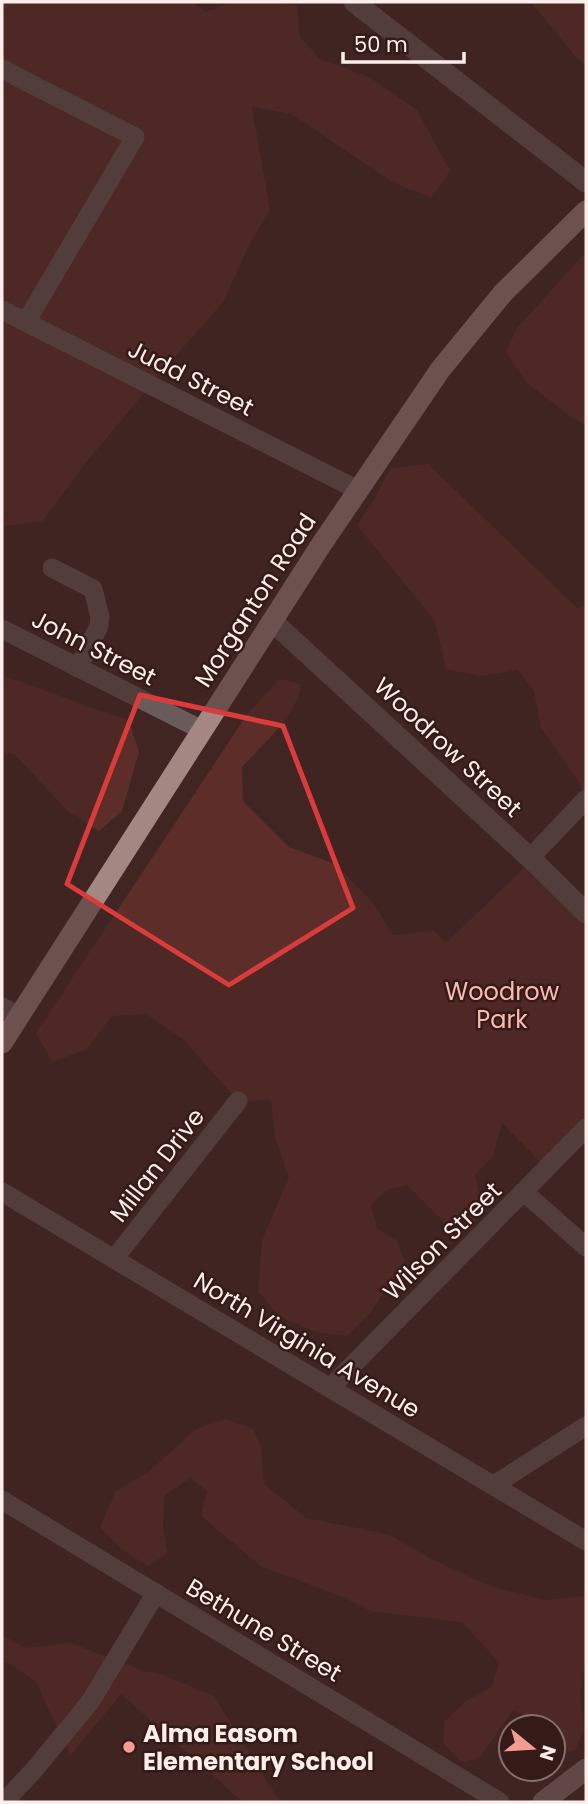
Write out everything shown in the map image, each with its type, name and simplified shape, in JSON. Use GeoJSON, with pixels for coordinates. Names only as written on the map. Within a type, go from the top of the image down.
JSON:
{"type":"FeatureCollection","features":[{"type":"Feature","properties":{"kind":"main road","name":"Morganton Road"},"geometry":{"type":"LineString","coordinates":[[2,1043],[10,1011],[202,730],[358,490],[440,370],[503,293],[586,211]]}},
{"type":"Feature","properties":{"kind":"main road"},"geometry":{"type":"LineString","coordinates":[[543,1802],[586,1769]]}},
{"type":"Feature","properties":{"kind":"street"},"geometry":{"type":"LineString","coordinates":[[354,2],[586,183]]}},
{"type":"Feature","properties":{"kind":"street"},"geometry":{"type":"LineString","coordinates":[[2,69],[135,137],[26,322]]}},
{"type":"Feature","properties":{"kind":"street","name":"Judd Street"},"geometry":{"type":"LineString","coordinates":[[2,310],[358,490]]}},
{"type":"Feature","properties":{"kind":"street"},"geometry":{"type":"LineString","coordinates":[[52,568],[93,589],[100,617],[97,633],[78,668]]}},
{"type":"Feature","properties":{"kind":"street","name":"Woodrow Street"},"geometry":{"type":"LineString","coordinates":[[272,621],[530,858],[586,913]]}},
{"type":"Feature","properties":{"kind":"street","name":"John Street"},"geometry":{"type":"LineString","coordinates":[[2,629],[202,730]]}},
{"type":"Feature","properties":{"kind":"street"},"geometry":{"type":"LineString","coordinates":[[530,858],[586,799]]}},
{"type":"Feature","properties":{"kind":"street","name":"Millan Drive"},"geometry":{"type":"LineString","coordinates":[[114,1259],[238,1101]]}},
{"type":"Feature","properties":{"kind":"street","name":"Wilson Street"},"geometry":{"type":"LineString","coordinates":[[331,1387],[586,1128]]}},
{"type":"Feature","properties":{"kind":"street","name":"North Virginia Avenue"},"geometry":{"type":"LineString","coordinates":[[2,1192],[586,1541]]}},
{"type":"Feature","properties":{"kind":"street"},"geometry":{"type":"LineString","coordinates":[[524,1192],[586,1247]]}},
{"type":"Feature","properties":{"kind":"street"},"geometry":{"type":"LineString","coordinates":[[494,1485],[586,1426]]}},
{"type":"Feature","properties":{"kind":"street","name":"Bethune Street"},"geometry":{"type":"LineString","coordinates":[[2,1500],[500,1802]]}},
{"type":"Feature","properties":{"kind":"street"},"geometry":{"type":"LineString","coordinates":[[4,1802],[90,1702],[156,1594]]}},
{"type":"Feature","properties":{"kind":"highlighted area"},"geometry":{"type":"Polygon","coordinates":[[[140,695],[283,726],[353,908],[229,985],[67,884],[140,695]]]}},
{"type":"Feature","properties":{"kind":"green space"},"geometry":{"type":"Polygon","coordinates":[[[2,2],[192,2],[206,12],[232,2],[276,2],[297,6],[300,37],[320,59],[369,77],[417,110],[450,171],[431,198],[392,182],[292,114],[252,107],[270,210],[251,241],[223,302],[83,466],[43,521],[2,526],[2,2]]]}},
{"type":"Feature","properties":{"kind":"green space"},"geometry":{"type":"Polygon","coordinates":[[[531,2],[586,2],[586,66],[577,58],[531,2]]]}},
{"type":"Feature","properties":{"kind":"green space"},"geometry":{"type":"Polygon","coordinates":[[[586,252],[586,425],[527,383],[506,352],[517,328],[586,252]]]}},
{"type":"Feature","properties":{"kind":"green space"},"geometry":{"type":"Polygon","coordinates":[[[428,464],[577,608],[586,605],[586,798],[578,780],[541,728],[534,691],[518,670],[479,676],[446,669],[435,621],[357,525],[390,469],[428,464]]]}},
{"type":"Feature","properties":{"kind":"green space"},"geometry":{"type":"Polygon","coordinates":[[[2,675],[129,721],[139,752],[122,811],[99,831],[68,811],[14,754],[2,753],[2,675]]]}},
{"type":"Feature","properties":{"kind":"green space","name":"Woodrow Park"},"geometry":{"type":"Polygon","coordinates":[[[280,679],[301,684],[298,696],[286,718],[242,767],[243,801],[289,847],[335,864],[373,903],[393,935],[434,931],[446,943],[524,868],[586,927],[586,1116],[541,1162],[502,1123],[493,1156],[475,1175],[481,1203],[472,1230],[455,1233],[407,1185],[386,1190],[371,1206],[377,1228],[397,1241],[405,1261],[370,1313],[347,1336],[312,1331],[278,1315],[258,1291],[262,1240],[289,1177],[275,1137],[271,1100],[238,1101],[183,1039],[146,1014],[112,1016],[87,1049],[52,1062],[36,1033],[248,713],[280,679]]]}},
{"type":"Feature","properties":{"kind":"green space"},"geometry":{"type":"Polygon","coordinates":[[[226,1419],[253,1429],[261,1447],[264,1484],[306,1518],[388,1534],[431,1559],[490,1586],[546,1600],[586,1596],[586,1655],[580,1697],[584,1728],[575,1750],[567,1752],[567,1713],[520,1713],[514,1709],[511,1713],[497,1713],[497,1733],[479,1758],[462,1762],[443,1743],[445,1721],[466,1701],[492,1687],[499,1662],[462,1622],[371,1611],[345,1598],[261,1566],[201,1516],[207,1491],[190,1478],[164,1496],[163,1528],[168,1553],[148,1566],[123,1550],[100,1528],[115,1492],[151,1470],[196,1429],[226,1419]]]}},
{"type":"Feature","properties":{"kind":"green space"},"geometry":{"type":"Polygon","coordinates":[[[2,1635],[26,1648],[71,1643],[214,1696],[280,1802],[243,1802],[121,1694],[70,1756],[36,1682],[13,1665],[2,1661],[2,1635]]]}},
{"type":"Feature","properties":{"kind":"place","name":"Alma Easom Elementary School"},"geometry":{"type":"Point","coordinates":[129,1747]}}]}
